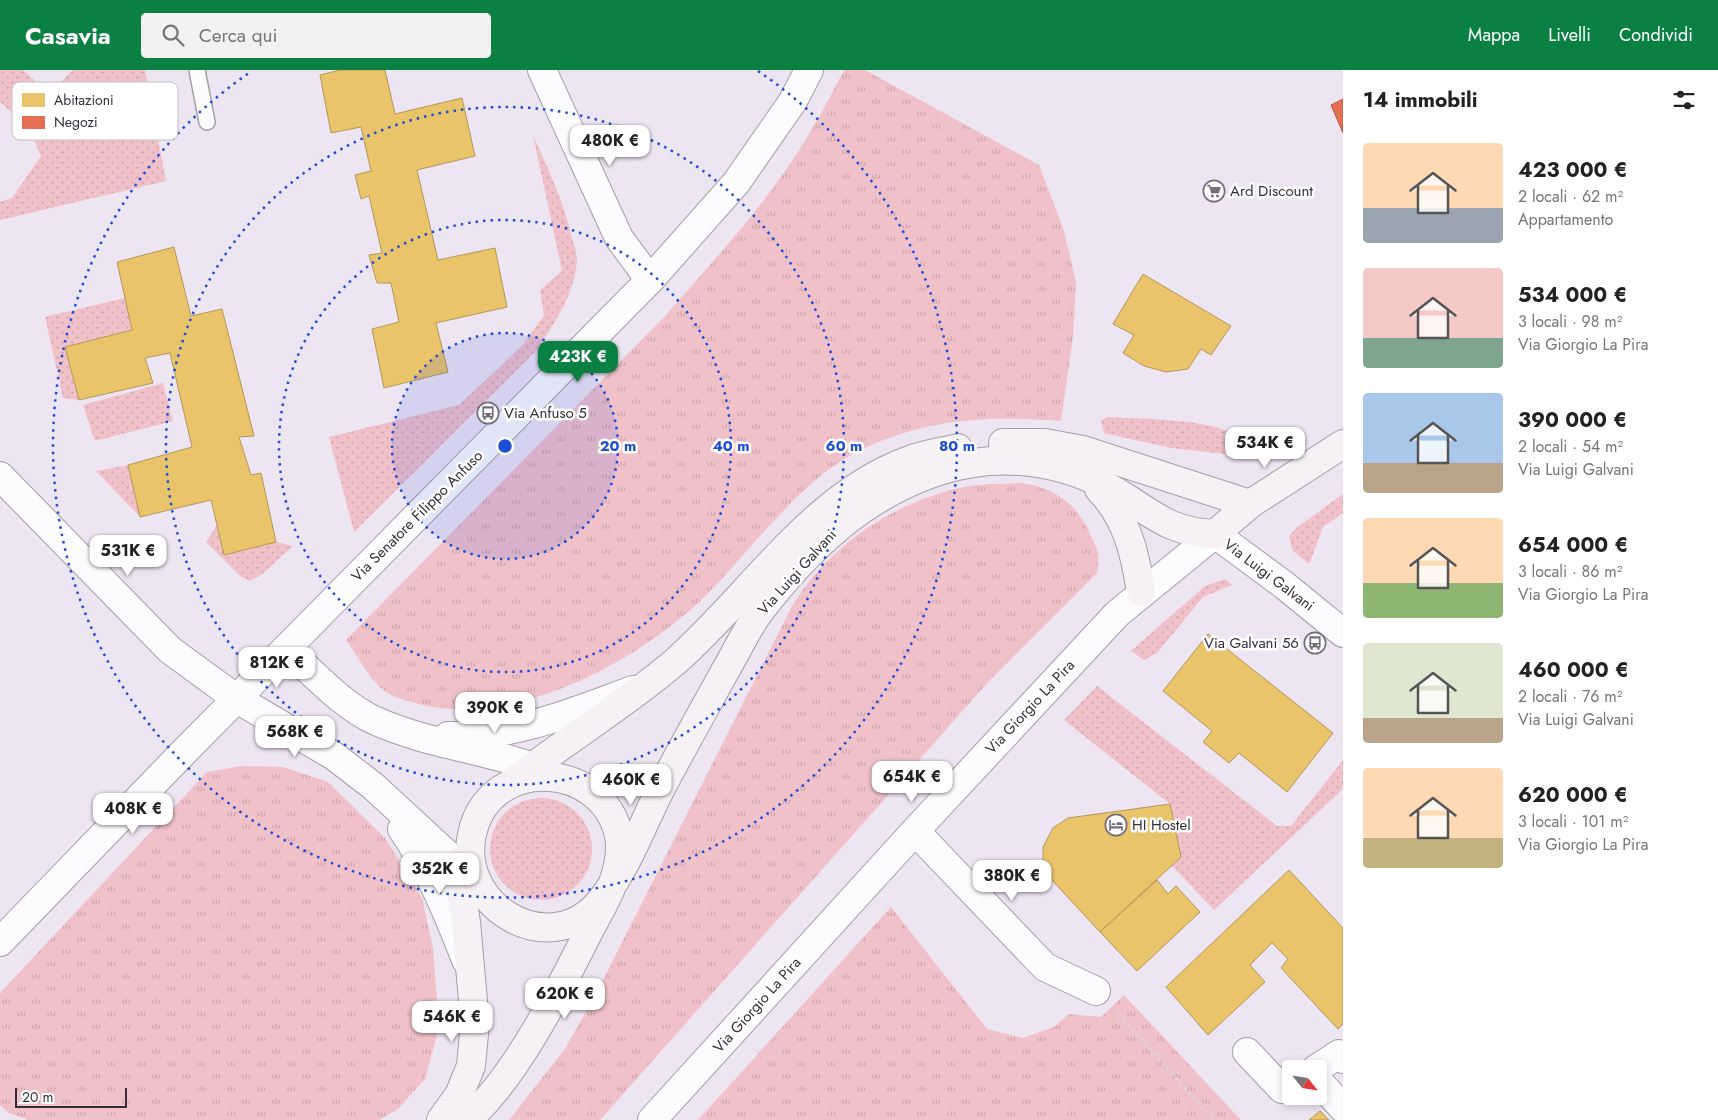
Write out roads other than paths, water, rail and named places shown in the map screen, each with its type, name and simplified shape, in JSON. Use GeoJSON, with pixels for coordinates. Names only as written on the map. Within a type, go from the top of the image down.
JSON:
{"type":"FeatureCollection","features":[{"type":"Feature","properties":{"kind":"main road","name":"Via Luigi Galvani"},"geometry":{"type":"LineString","coordinates":[[508,786],[532,766],[646,686],[677,660],[738,601],[804,528],[834,502],[874,478],[910,460],[962,448],[1012,442],[1045,444],[1083,450],[1250,504]]}},
{"type":"Feature","properties":{"kind":"main road","name":"Via Giorgio La Pira"},"geometry":{"type":"LineString","coordinates":[[1215,534],[1250,504],[1343,444]]}},
{"type":"Feature","properties":{"kind":"main road","name":"Via Luigi Galvani"},"geometry":{"type":"LineString","coordinates":[[613,884],[676,759],[758,614],[823,540],[861,508],[897,488],[941,470],[989,460],[1028,460],[1086,475],[1172,527],[1192,533],[1215,534]]}},
{"type":"Feature","properties":{"kind":"main road"},"geometry":{"type":"LineString","coordinates":[[1086,475],[1113,503],[1126,527],[1136,561],[1141,592]]}},
{"type":"Feature","properties":{"kind":"main road"},"geometry":{"type":"LineString","coordinates":[[441,1120],[459,1095],[471,1066],[475,1024],[462,898],[468,874],[474,827],[487,803],[508,786],[532,777],[557,777],[580,784],[586,788],[598,798],[612,816],[619,839],[619,860],[613,884],[533,1034],[505,1075],[467,1120]]}},
{"type":"Feature","properties":{"kind":"main road"},"geometry":{"type":"LineString","coordinates":[[468,874],[489,902],[508,917],[531,926],[555,926],[579,919],[596,906],[613,884]]}},
{"type":"Feature","properties":{"kind":"street"},"geometry":{"type":"LineString","coordinates":[[542,70],[619,238],[650,280]]}},
{"type":"Feature","properties":{"kind":"street","name":"Via Senatore Filippo Anfuso"},"geometry":{"type":"LineString","coordinates":[[0,942],[650,280],[736,183],[793,101],[809,70]]}},
{"type":"Feature","properties":{"kind":"street"},"geometry":{"type":"LineString","coordinates":[[0,476],[170,650],[237,699],[334,756],[373,786],[468,874]]}},
{"type":"Feature","properties":{"kind":"street","name":"Via Giorgio La Pira"},"geometry":{"type":"LineString","coordinates":[[652,1120],[915,831],[1117,614],[1141,592],[1215,534]]}},
{"type":"Feature","properties":{"kind":"street","name":"Via Luigi Galvani"},"geometry":{"type":"LineString","coordinates":[[1215,534],[1284,585],[1343,633]]}},
{"type":"Feature","properties":{"kind":"street"},"geometry":{"type":"LineString","coordinates":[[286,649],[344,700],[374,720],[417,736],[532,766],[557,777]]}},
{"type":"Feature","properties":{"kind":"street"},"geometry":{"type":"LineString","coordinates":[[417,736],[457,736],[501,732],[545,723],[646,686]]}},
{"type":"Feature","properties":{"kind":"street"},"geometry":{"type":"LineString","coordinates":[[373,786],[423,859],[443,900],[470,969]]}},
{"type":"Feature","properties":{"kind":"street"},"geometry":{"type":"LineString","coordinates":[[915,831],[1045,966],[1096,991]]}},
{"type":"Feature","properties":{"kind":"street"},"geometry":{"type":"LineString","coordinates":[[1247,1052],[1282,1089]]}},
{"type":"Feature","properties":{"kind":"street"},"geometry":{"type":"LineString","coordinates":[[1328,1062],[1342,1054]]}},
{"type":"Feature","properties":{"kind":"street"},"geometry":{"type":"LineString","coordinates":[[1328,1092],[1343,1108]]}},
{"type":"Feature","properties":{"kind":"lane"},"geometry":{"type":"LineString","coordinates":[[197,70],[207,122]]}},
{"type":"Feature","properties":{"kind":"place","name":"Ard Discount"},"geometry":{"type":"Point","coordinates":[1214,191]}},
{"type":"Feature","properties":{"kind":"place","name":"Via Anfuso 5"},"geometry":{"type":"Point","coordinates":[488,413]}},
{"type":"Feature","properties":{"kind":"place","name":"Via Galvani 56"},"geometry":{"type":"Point","coordinates":[1315,643]}},
{"type":"Feature","properties":{"kind":"place","name":"HI Hostel"},"geometry":{"type":"Point","coordinates":[1116,825]}}]}
